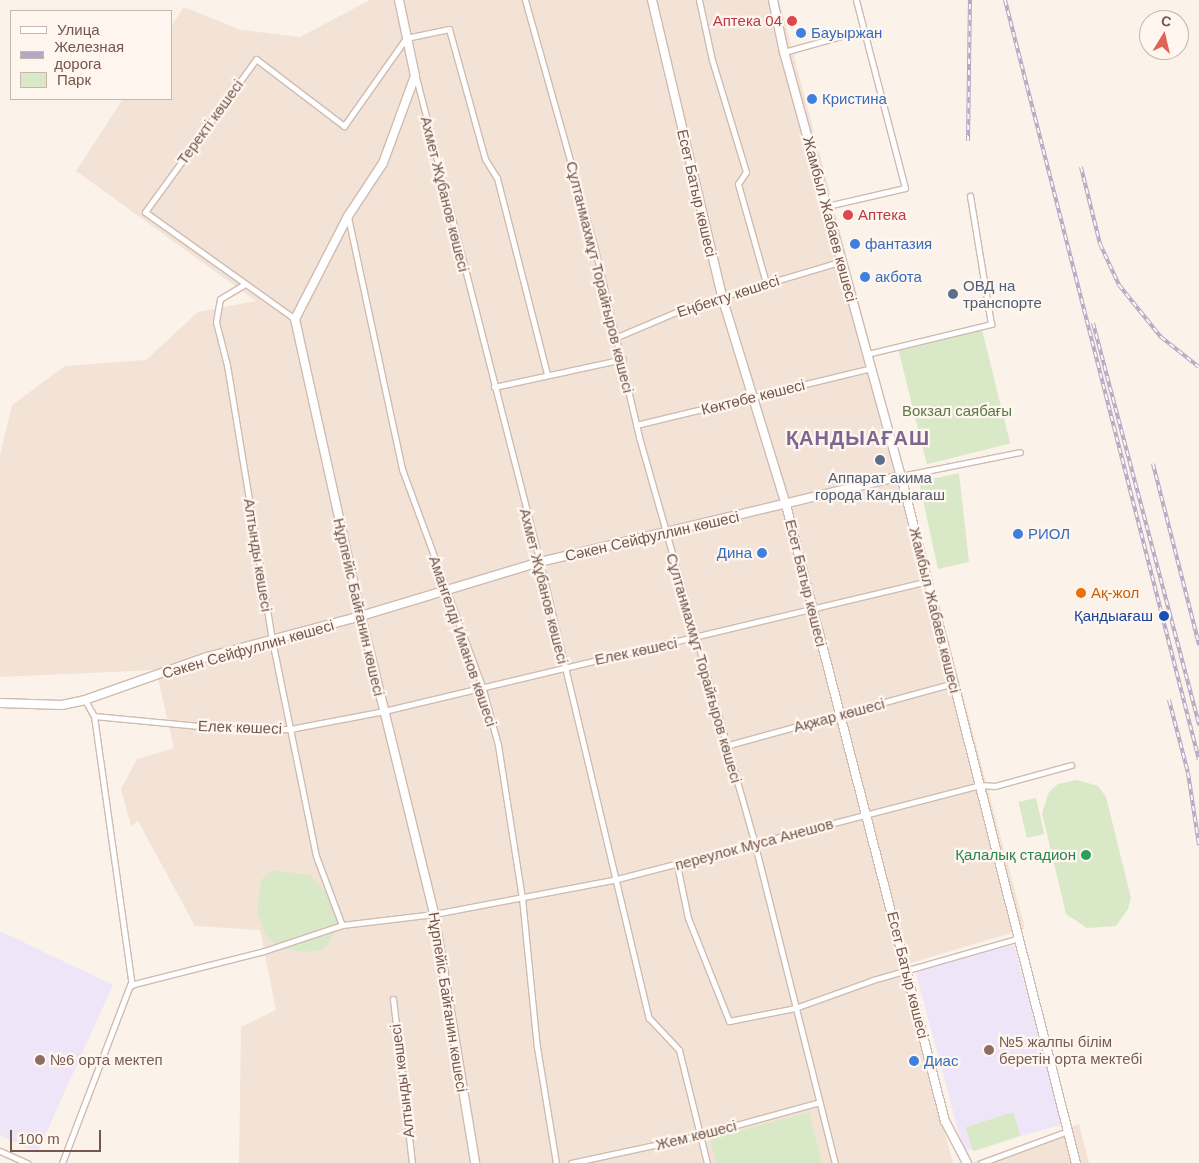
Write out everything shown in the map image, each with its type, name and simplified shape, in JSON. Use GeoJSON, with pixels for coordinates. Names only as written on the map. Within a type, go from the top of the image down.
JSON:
{"type":"FeatureCollection","features":[{"type":"Feature","properties":{"kind":"street","name":"Ахмет Жұбанов көшесі"},"geometry":{"type":"LineString","coordinates":[[399,0],[415,76],[540,562],[649,1018],[679,1050],[707,1163]]}},
{"type":"Feature","properties":{"kind":"street","name":"Сұлтанмахмұт Торайғыров көшесі"},"geometry":{"type":"LineString","coordinates":[[525,0],[623,359],[636,425],[725,746],[755,845],[835,1163]]}},
{"type":"Feature","properties":{"kind":"street","name":"Есет Батыр көшесі"},"geometry":{"type":"LineString","coordinates":[[652,0],[722,297],[786,505],[945,1121],[967,1163]]}},
{"type":"Feature","properties":{"kind":"street"},"geometry":{"type":"LineString","coordinates":[[699,0],[712,60],[746,172],[738,184],[766,283]]}},
{"type":"Feature","properties":{"kind":"street","name":"Жамбыл Жабаев көшесі"},"geometry":{"type":"LineString","coordinates":[[773,0],[784,52],[901,476],[1076,1163]]}},
{"type":"Feature","properties":{"kind":"street"},"geometry":{"type":"LineString","coordinates":[[827,206],[906,188],[856,0]]}},
{"type":"Feature","properties":{"kind":"street"},"geometry":{"type":"LineString","coordinates":[[406,38],[449,29],[485,159],[497,178],[547,374]]}},
{"type":"Feature","properties":{"kind":"street"},"geometry":{"type":"LineString","coordinates":[[784,52],[863,30]]}},
{"type":"Feature","properties":{"kind":"street","name":"Теректі көшесі"},"geometry":{"type":"LineString","coordinates":[[294,319],[145,212],[256,59],[344,126],[406,38]]}},
{"type":"Feature","properties":{"kind":"street"},"geometry":{"type":"LineString","coordinates":[[294,319],[348,216],[383,163],[415,76]]}},
{"type":"Feature","properties":{"kind":"street"},"geometry":{"type":"LineString","coordinates":[[867,354],[991,324],[970,196]]}},
{"type":"Feature","properties":{"kind":"street","name":"Амангелді Иманов көшесі"},"geometry":{"type":"LineString","coordinates":[[348,216],[402,469],[482,686],[498,745],[522,898],[537,1047],[556,1163]]}},
{"type":"Feature","properties":{"kind":"street","name":"Еңбекту көшесі"},"geometry":{"type":"LineString","coordinates":[[617,337],[688,307],[842,261]]}},
{"type":"Feature","properties":{"kind":"street","name":"Алтынды көшесі"},"geometry":{"type":"LineString","coordinates":[[245,284],[220,299],[216,322],[222,339],[272,640],[316,856],[342,925]]}},
{"type":"Feature","properties":{"kind":"street","name":"Нұрпейіс Байғанин көшесі"},"geometry":{"type":"LineString","coordinates":[[294,319],[361,616],[434,914],[475,1163]]}},
{"type":"Feature","properties":{"kind":"street"},"geometry":{"type":"LineString","coordinates":[[494,387],[623,359]]}},
{"type":"Feature","properties":{"kind":"street","name":"Көктөбе көшесі"},"geometry":{"type":"LineString","coordinates":[[636,425],[871,368]]}},
{"type":"Feature","properties":{"kind":"street"},"geometry":{"type":"LineString","coordinates":[[901,476],[1020,452]]}},
{"type":"Feature","properties":{"kind":"street","name":"Сәкен Сейфуллин көшесі"},"geometry":{"type":"LineString","coordinates":[[0,703],[62,705],[85,700],[207,657],[361,616],[540,562],[666,534],[901,476]]}},
{"type":"Feature","properties":{"kind":"street","name":"Елек көшесі"},"geometry":{"type":"LineString","coordinates":[[94,716],[241,730],[290,729],[384,711],[564,666],[696,638],[928,581]]}},
{"type":"Feature","properties":{"kind":"street","name":"Ақжар көшесі"},"geometry":{"type":"LineString","coordinates":[[725,746],[954,683]]}},
{"type":"Feature","properties":{"kind":"street"},"geometry":{"type":"LineString","coordinates":[[62,1163],[132,985],[94,716],[85,700]]}},
{"type":"Feature","properties":{"kind":"street","name":"переулок Муса Анешов"},"geometry":{"type":"LineString","coordinates":[[132,985],[264,952],[342,925],[434,914],[617,879],[755,845],[980,785],[995,786],[1071,765]]}},
{"type":"Feature","properties":{"kind":"street"},"geometry":{"type":"LineString","coordinates":[[677,865],[688,918],[730,1020],[795,1008],[907,971],[1019,938]]}},
{"type":"Feature","properties":{"kind":"street","name":"Алтынды көшесі"},"geometry":{"type":"LineString","coordinates":[[393,999],[412,1163]]}},
{"type":"Feature","properties":{"kind":"street","name":"Жем көшесі"},"geometry":{"type":"LineString","coordinates":[[571,1163],[700,1135],[820,1102]]}},
{"type":"Feature","properties":{"kind":"street"},"geometry":{"type":"LineString","coordinates":[[981,1163],[1068,1131]]}},
{"type":"Feature","properties":{"kind":"street"},"geometry":{"type":"LineString","coordinates":[[0,1151],[27,1163]]}},
{"type":"Feature","properties":{"kind":"shaded area"},"geometry":{"type":"Polygon","coordinates":[[[370,0],[779,0],[1025,929],[901,966],[953,1163],[239,1163],[241,1027],[276,1010],[260,930],[195,926],[138,821],[131,826],[121,789],[137,759],[174,748],[156,670],[0,677],[0,455],[12,405],[65,366],[146,360],[198,312],[256,301],[76,171],[122,100],[172,100],[172,25],[184,7],[241,30],[300,37],[370,0]]]}},
{"type":"Feature","properties":{"kind":"shaded area","name":"№6 орта мектеп"},"geometry":{"type":"Polygon","coordinates":[[[0,931],[113,985],[37,1153],[0,1135],[0,931]]]}},
{"type":"Feature","properties":{"kind":"shaded area","name":"№5 жалпы білім беретін орта мектебі"},"geometry":{"type":"Polygon","coordinates":[[[1014,945],[1062,1125],[964,1151],[915,971],[1014,945]]]}},
{"type":"Feature","properties":{"kind":"shaded area"},"geometry":{"type":"Polygon","coordinates":[[[1079,1124],[1089,1163],[971,1163],[1079,1124]]]}},
{"type":"Feature","properties":{"kind":"green space","name":"Вокзал саябағы"},"geometry":{"type":"Polygon","coordinates":[[[982,330],[1010,444],[927,464],[899,351],[982,330]]]}},
{"type":"Feature","properties":{"kind":"green space"},"geometry":{"type":"Polygon","coordinates":[[[959,473],[969,562],[938,569],[919,482],[959,473]]]}},
{"type":"Feature","properties":{"kind":"green space","name":"Қалалық стадион"},"geometry":{"type":"Polygon","coordinates":[[[1077,780],[1098,786],[1106,797],[1131,898],[1128,909],[1116,926],[1087,928],[1066,914],[1042,813],[1049,792],[1058,784],[1077,780]]]}},
{"type":"Feature","properties":{"kind":"green space"},"geometry":{"type":"Polygon","coordinates":[[[1036,798],[1044,834],[1027,838],[1018,802],[1036,798]]]}},
{"type":"Feature","properties":{"kind":"green space"},"geometry":{"type":"Polygon","coordinates":[[[272,870],[310,875],[326,892],[338,922],[331,940],[322,950],[302,952],[286,949],[271,941],[265,934],[257,912],[261,880],[272,870]]]}},
{"type":"Feature","properties":{"kind":"green space"},"geometry":{"type":"Polygon","coordinates":[[[809,1112],[822,1163],[716,1163],[710,1139],[809,1112]]]}},
{"type":"Feature","properties":{"kind":"green space"},"geometry":{"type":"Polygon","coordinates":[[[1013,1112],[1021,1136],[973,1151],[965,1127],[1013,1112]]]}},
{"type":"Feature","properties":{"kind":"railway"},"geometry":{"type":"LineString","coordinates":[[968,141],[970,0]]}},
{"type":"Feature","properties":{"kind":"railway"},"geometry":{"type":"LineString","coordinates":[[1005,0],[1199,760]]}},
{"type":"Feature","properties":{"kind":"railway"},"geometry":{"type":"LineString","coordinates":[[1081,167],[1100,244],[1119,285],[1161,337],[1199,367]]}},
{"type":"Feature","properties":{"kind":"railway"},"geometry":{"type":"LineString","coordinates":[[1093,323],[1199,725]]}},
{"type":"Feature","properties":{"kind":"railway"},"geometry":{"type":"LineString","coordinates":[[1153,464],[1199,645]]}},
{"type":"Feature","properties":{"kind":"railway"},"geometry":{"type":"LineString","coordinates":[[1169,700],[1188,773],[1199,845]]}},
{"type":"Feature","properties":{"kind":"place","name":"Аптека 04"},"geometry":{"type":"Point","coordinates":[792,21]}},
{"type":"Feature","properties":{"kind":"place","name":"Бауыржан"},"geometry":{"type":"Point","coordinates":[801,33]}},
{"type":"Feature","properties":{"kind":"place","name":"Кристина"},"geometry":{"type":"Point","coordinates":[812,99]}},
{"type":"Feature","properties":{"kind":"place","name":"Аптека"},"geometry":{"type":"Point","coordinates":[848,215]}},
{"type":"Feature","properties":{"kind":"place","name":"фантазия"},"geometry":{"type":"Point","coordinates":[855,244]}},
{"type":"Feature","properties":{"kind":"place","name":"акбота"},"geometry":{"type":"Point","coordinates":[865,277]}},
{"type":"Feature","properties":{"kind":"place","name":"ОВД на транспорте"},"geometry":{"type":"Point","coordinates":[953,294]}},
{"type":"Feature","properties":{"kind":"place","name":"Аппарат акима города Кандыагаш"},"geometry":{"type":"Point","coordinates":[880,460]}},
{"type":"Feature","properties":{"kind":"place","name":"РИОЛ"},"geometry":{"type":"Point","coordinates":[1018,534]}},
{"type":"Feature","properties":{"kind":"place","name":"Дина"},"geometry":{"type":"Point","coordinates":[762,553]}},
{"type":"Feature","properties":{"kind":"place","name":"Ақ-жол"},"geometry":{"type":"Point","coordinates":[1081,593]}},
{"type":"Feature","properties":{"kind":"place","name":"Қандыағаш"},"geometry":{"type":"Point","coordinates":[1164,616]}},
{"type":"Feature","properties":{"kind":"place","name":"Қалалық стадион"},"geometry":{"type":"Point","coordinates":[1086,855]}},
{"type":"Feature","properties":{"kind":"place","name":"№5 жалпы білім беретін орта мектебі"},"geometry":{"type":"Point","coordinates":[989,1050]}},
{"type":"Feature","properties":{"kind":"place","name":"№6 орта мектеп"},"geometry":{"type":"Point","coordinates":[40,1060]}},
{"type":"Feature","properties":{"kind":"place","name":"Диас"},"geometry":{"type":"Point","coordinates":[914,1061]}},
{"type":"Feature","properties":{"kind":"district","name":"ҚАНДЫАҒАШ"},"geometry":{"type":"Point","coordinates":[858,438]}}]}
